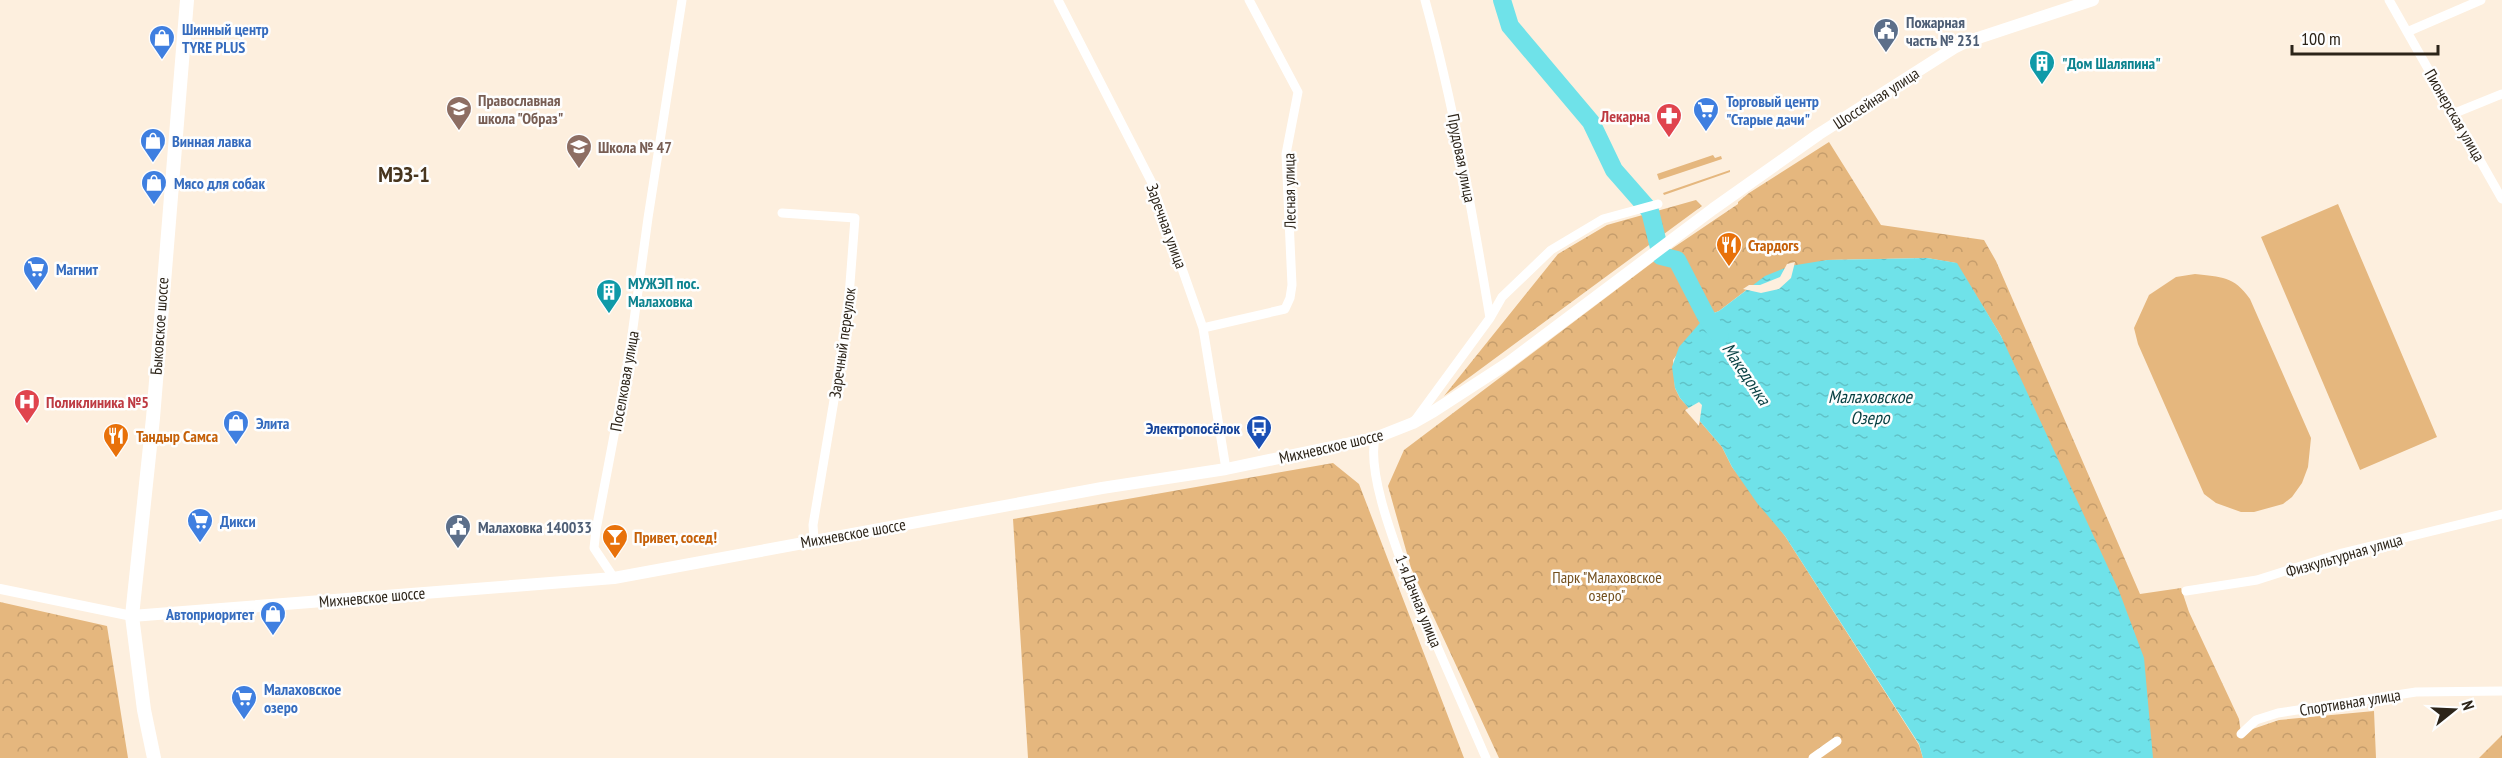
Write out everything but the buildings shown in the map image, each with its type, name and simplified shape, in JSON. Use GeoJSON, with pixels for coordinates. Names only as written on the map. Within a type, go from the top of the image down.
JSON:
{"type":"FeatureCollection","features":[{"type":"Feature","properties":{"kind":"main road","name":"Быковское шоссе"},"geometry":{"type":"LineString","coordinates":[[154,758],[144,710],[132,616],[153,418],[187,0]]}},
{"type":"Feature","properties":{"kind":"main road","name":"Шоссейная улица"},"geometry":{"type":"LineString","coordinates":[[1650,257],[1819,134],[1954,48],[2093,0]]}},
{"type":"Feature","properties":{"kind":"main road","name":"Михневское шоссе"},"geometry":{"type":"LineString","coordinates":[[132,616],[614,578],[814,539],[1226,468],[1375,438],[1413,423],[1508,363],[1650,257]]}},
{"type":"Feature","properties":{"kind":"street","name":"Поселковая улица"},"geometry":{"type":"LineString","coordinates":[[614,578],[594,548],[596,530],[629,357],[682,0]]}},
{"type":"Feature","properties":{"kind":"street","name":"Заречная улица"},"geometry":{"type":"LineString","coordinates":[[1058,0],[1151,181],[1203,328],[1226,468]]}},
{"type":"Feature","properties":{"kind":"street","name":"Лесная улица"},"geometry":{"type":"LineString","coordinates":[[1203,328],[1285,309],[1292,285],[1286,154],[1298,92],[1249,0]]}},
{"type":"Feature","properties":{"kind":"street","name":"Прудовая улица"},"geometry":{"type":"LineString","coordinates":[[1425,0],[1444,69],[1464,159],[1490,318]]}},
{"type":"Feature","properties":{"kind":"street","name":"Пионерская улица"},"geometry":{"type":"LineString","coordinates":[[2390,0],[2502,199]]}},
{"type":"Feature","properties":{"kind":"street"},"geometry":{"type":"LineString","coordinates":[[2407,32],[2481,0]]}},
{"type":"Feature","properties":{"kind":"street"},"geometry":{"type":"LineString","coordinates":[[2455,113],[2502,93]]}},
{"type":"Feature","properties":{"kind":"street"},"geometry":{"type":"LineString","coordinates":[[1413,423],[1490,318],[1502,297],[1551,250],[1603,219],[1658,204]]}},
{"type":"Feature","properties":{"kind":"street","name":"Заречный переулок"},"geometry":{"type":"LineString","coordinates":[[782,213],[855,218],[848,323],[813,525],[814,539]]}},
{"type":"Feature","properties":{"kind":"street","name":"1-я Дачная улица"},"geometry":{"type":"LineString","coordinates":[[1375,438],[1373,449],[1379,489],[1398,551],[1486,758]]}},
{"type":"Feature","properties":{"kind":"street","name":"Физкультурная улица"},"geometry":{"type":"LineString","coordinates":[[2186,591],[2257,580],[2342,553],[2502,514]]}},
{"type":"Feature","properties":{"kind":"street","name":"Михневское шоссе"},"geometry":{"type":"LineString","coordinates":[[0,589],[132,616]]}},
{"type":"Feature","properties":{"kind":"street","name":"Спортивная улица"},"geometry":{"type":"LineString","coordinates":[[2241,734],[2256,720],[2278,713],[2416,692],[2502,691]]}},
{"type":"Feature","properties":{"kind":"street"},"geometry":{"type":"LineString","coordinates":[[1813,758],[1837,741]]}},
{"type":"Feature","properties":{"kind":"street"},"geometry":{"type":"LineString","coordinates":[[1818,758],[1828,755],[1830,758]]}},
{"type":"Feature","properties":{"kind":"green space","name":"Парк \"Малаховское озеро\""},"geometry":{"type":"Polygon","coordinates":[[[1829,142],[1881,225],[1984,240],[1996,261],[2140,594],[2181,588],[2189,612],[2239,719],[2241,733],[2279,720],[2374,711],[2376,758],[2152,758],[2001,336],[1956,263],[1927,258],[1827,260],[1749,288],[1719,311],[1706,316],[1673,360],[1675,388],[1680,398],[1722,447],[1732,467],[1785,536],[1919,745],[1923,758],[1499,758],[1411,568],[1388,486],[1404,450],[1661,256],[1738,204],[1749,193],[1829,142]]]}},
{"type":"Feature","properties":{"kind":"green space"},"geometry":{"type":"Polygon","coordinates":[[[1713,155],[1715,158],[1721,156],[1722,159],[1659,180],[1657,174],[1713,155]]]}},
{"type":"Feature","properties":{"kind":"green space"},"geometry":{"type":"Polygon","coordinates":[[[1730,170],[1730,172],[1664,195],[1663,193],[1730,170]]]}},
{"type":"Feature","properties":{"kind":"green space"},"geometry":{"type":"Polygon","coordinates":[[[1696,200],[1702,206],[1444,396],[1558,254],[1607,225],[1696,200]]]}},
{"type":"Feature","properties":{"kind":"green space"},"geometry":{"type":"Polygon","coordinates":[[[2338,204],[2437,437],[2360,470],[2261,237],[2338,204]]]}},
{"type":"Feature","properties":{"kind":"green space"},"geometry":{"type":"Polygon","coordinates":[[[2195,274],[2226,279],[2244,291],[2250,299],[2311,438],[2308,467],[2302,483],[2292,497],[2283,504],[2254,512],[2241,512],[2216,503],[2204,494],[2138,344],[2134,328],[2149,295],[2176,277],[2195,274]]]}},
{"type":"Feature","properties":{"kind":"green space"},"geometry":{"type":"Polygon","coordinates":[[[1333,463],[1359,484],[1464,758],[1028,758],[1013,519],[1333,463]]]}},
{"type":"Feature","properties":{"kind":"green space"},"geometry":{"type":"Polygon","coordinates":[[[0,602],[107,626],[128,758],[0,758],[0,602]]]}},
{"type":"Feature","properties":{"kind":"green space"},"geometry":{"type":"Polygon","coordinates":[[[2502,735],[2502,758],[2479,758],[2502,735]]]}},
{"type":"Feature","properties":{"kind":"water","name":"Малаховское Озеро"},"geometry":{"type":"Polygon","coordinates":[[[1927,258],[1957,263],[2001,336],[2119,591],[2144,658],[2153,758],[1923,758],[1919,744],[1785,536],[1757,503],[1732,467],[1722,447],[1680,398],[1675,388],[1672,367],[1679,347],[1706,316],[1719,311],[1765,276],[1790,266],[1827,260],[1927,258]]]}},
{"type":"Feature","properties":{"kind":"pier"},"geometry":{"type":"Polygon","coordinates":[[[1795,262],[1791,278],[1779,289],[1761,293],[1743,289],[1749,285],[1760,285],[1780,277],[1787,264],[1795,262]]]}},
{"type":"Feature","properties":{"kind":"pier"},"geometry":{"type":"Polygon","coordinates":[[[1699,402],[1702,405],[1699,426],[1685,410],[1699,402]]]}},
{"type":"Feature","properties":{"kind":"waterway","name":"Македонка"},"geometry":{"type":"LineString","coordinates":[[1502,0],[1510,26],[1591,122],[1614,170],[1650,211],[1661,256],[1677,260],[1706,316],[1720,336]]}},
{"type":"Feature","properties":{"kind":"place","name":"Пожарная часть № 231"},"geometry":{"type":"Point","coordinates":[1886,54]}},
{"type":"Feature","properties":{"kind":"place","name":"Шинный центр TYRE PLUS"},"geometry":{"type":"Point","coordinates":[162,61]}},
{"type":"Feature","properties":{"kind":"place","name":"\"Дом Шаляпина\""},"geometry":{"type":"Point","coordinates":[2042,86]}},
{"type":"Feature","properties":{"kind":"place","name":"Православная школа \"Образ\""},"geometry":{"type":"Point","coordinates":[459,132]}},
{"type":"Feature","properties":{"kind":"place","name":"Торговый центр \"Старые дачи\""},"geometry":{"type":"Point","coordinates":[1706,133]}},
{"type":"Feature","properties":{"kind":"place","name":"Лекарна"},"geometry":{"type":"Point","coordinates":[1669,139]}},
{"type":"Feature","properties":{"kind":"place","name":"Винная лавка"},"geometry":{"type":"Point","coordinates":[153,164]}},
{"type":"Feature","properties":{"kind":"place","name":"Школа № 47"},"geometry":{"type":"Point","coordinates":[579,170]}},
{"type":"Feature","properties":{"kind":"place","name":"Мясо для собак"},"geometry":{"type":"Point","coordinates":[154,206]}},
{"type":"Feature","properties":{"kind":"place","name":"Стардогs"},"geometry":{"type":"Point","coordinates":[1729,268]}},
{"type":"Feature","properties":{"kind":"place","name":"Магнит"},"geometry":{"type":"Point","coordinates":[36,292]}},
{"type":"Feature","properties":{"kind":"place","name":"МУЖЭП пос. Малаховка"},"geometry":{"type":"Point","coordinates":[609,315]}},
{"type":"Feature","properties":{"kind":"place","name":"Поликлиника №5"},"geometry":{"type":"Point","coordinates":[27,425]}},
{"type":"Feature","properties":{"kind":"place","name":"Элита"},"geometry":{"type":"Point","coordinates":[236,446]}},
{"type":"Feature","properties":{"kind":"place","name":"Электропосёлок"},"geometry":{"type":"Point","coordinates":[1259,451]}},
{"type":"Feature","properties":{"kind":"place","name":"Тандыр Самса"},"geometry":{"type":"Point","coordinates":[116,459]}},
{"type":"Feature","properties":{"kind":"place","name":"Дикси"},"geometry":{"type":"Point","coordinates":[200,544]}},
{"type":"Feature","properties":{"kind":"place","name":"Малаховка 140033"},"geometry":{"type":"Point","coordinates":[458,550]}},
{"type":"Feature","properties":{"kind":"place","name":"Привет, сосед!"},"geometry":{"type":"Point","coordinates":[615,560]}},
{"type":"Feature","properties":{"kind":"place","name":"Автоприоритет"},"geometry":{"type":"Point","coordinates":[273,637]}},
{"type":"Feature","properties":{"kind":"place","name":"Малаховское озеро"},"geometry":{"type":"Point","coordinates":[244,721]}},
{"type":"Feature","properties":{"kind":"district","name":"МЭЗ-1"},"geometry":{"type":"Point","coordinates":[404,174]}}]}
